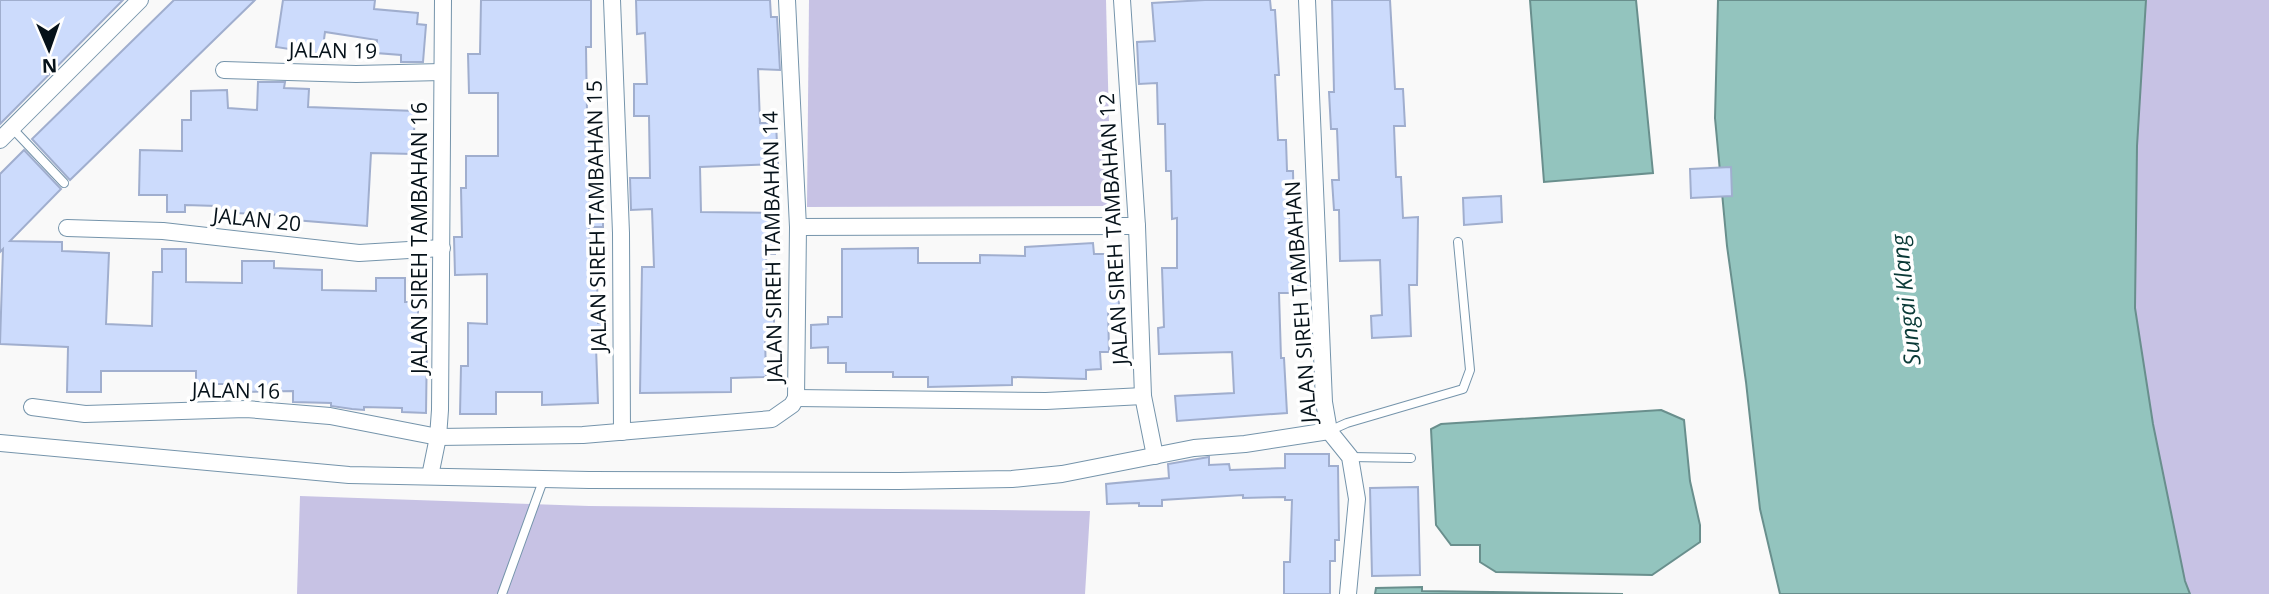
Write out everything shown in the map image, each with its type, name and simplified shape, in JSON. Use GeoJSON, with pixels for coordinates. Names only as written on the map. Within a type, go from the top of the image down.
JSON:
{"type":"FeatureCollection","features":[{"type":"Feature","properties":{"kind":"street"},"geometry":{"type":"LineString","coordinates":[[6,134],[140,0]]}},
{"type":"Feature","properties":{"kind":"street","name":"JALAN SIREH TAMBAHAN 16"},"geometry":{"type":"LineString","coordinates":[[430,476],[438,438],[443,0]]}},
{"type":"Feature","properties":{"kind":"street","name":"JALAN SIREH TAMBAHAN 15"},"geometry":{"type":"LineString","coordinates":[[612,0],[621,233],[622,432]]}},
{"type":"Feature","properties":{"kind":"street","name":"JALAN SIREH TAMBAHAN 14"},"geometry":{"type":"LineString","coordinates":[[787,0],[798,227],[796,398],[1046,401],[1143,396]]}},
{"type":"Feature","properties":{"kind":"street","name":"JALAN SIREH TAMBAHAN 12"},"geometry":{"type":"LineString","coordinates":[[1122,0],[1137,226],[1143,396],[1155,456]]}},
{"type":"Feature","properties":{"kind":"street","name":"JALAN SIREH TAMBAHAN"},"geometry":{"type":"LineString","coordinates":[[1307,0],[1323,389],[1329,431],[1350,457],[1357,499],[1348,594]]}},
{"type":"Feature","properties":{"kind":"street","name":"JALAN 19"},"geometry":{"type":"LineString","coordinates":[[224,70],[356,74],[442,72]]}},
{"type":"Feature","properties":{"kind":"street"},"geometry":{"type":"LineString","coordinates":[[798,227],[1137,226]]}},
{"type":"Feature","properties":{"kind":"street","name":"JALAN 20"},"geometry":{"type":"LineString","coordinates":[[67,228],[163,231],[359,253],[442,248]]}},
{"type":"Feature","properties":{"kind":"street","name":"JALAN 16"},"geometry":{"type":"LineString","coordinates":[[32,407],[85,414],[246,409],[330,416],[438,438],[583,435],[772,419],[792,405],[796,398]]}},
{"type":"Feature","properties":{"kind":"street"},"geometry":{"type":"LineString","coordinates":[[0,443],[349,475],[700,481],[1012,479],[1092,470],[1194,447],[1245,444],[1329,431]]}},
{"type":"Feature","properties":{"kind":"lane"},"geometry":{"type":"LineString","coordinates":[[6,134],[64,183]]}},
{"type":"Feature","properties":{"kind":"lane"},"geometry":{"type":"LineString","coordinates":[[1329,431],[1346,423],[1463,389],[1470,370],[1458,242]]}},
{"type":"Feature","properties":{"kind":"lane"},"geometry":{"type":"LineString","coordinates":[[1350,457],[1411,458]]}},
{"type":"Feature","properties":{"kind":"lane"},"geometry":{"type":"LineString","coordinates":[[502,594],[544,478]]}},
{"type":"Feature","properties":{"kind":"shaded area"},"geometry":{"type":"Polygon","coordinates":[[[809,0],[1106,0],[1111,206],[807,207],[809,0]]]}},
{"type":"Feature","properties":{"kind":"shaded area"},"geometry":{"type":"Polygon","coordinates":[[[2146,0],[2269,0],[2269,594],[2190,594],[2185,581],[2153,424],[2135,308],[2137,146],[2146,0]]]}},
{"type":"Feature","properties":{"kind":"shaded area"},"geometry":{"type":"Polygon","coordinates":[[[300,496],[589,506],[1090,511],[1085,594],[297,594],[300,496]]]}},
{"type":"Feature","properties":{"kind":"water"},"geometry":{"type":"Polygon","coordinates":[[[1530,0],[1636,0],[1653,173],[1544,182],[1530,0]]]}},
{"type":"Feature","properties":{"kind":"water","name":"Sungai Klang"},"geometry":{"type":"Polygon","coordinates":[[[1718,0],[2146,0],[2137,146],[2135,308],[2153,424],[2185,581],[2190,594],[1780,594],[1760,509],[1727,246],[1715,118],[1718,0]]]}},
{"type":"Feature","properties":{"kind":"water"},"geometry":{"type":"Polygon","coordinates":[[[1661,410],[1684,420],[1690,481],[1700,525],[1700,542],[1652,575],[1496,572],[1480,562],[1480,545],[1451,545],[1436,525],[1431,429],[1441,424],[1661,410]]]}},
{"type":"Feature","properties":{"kind":"water"},"geometry":{"type":"Polygon","coordinates":[[[1422,587],[1422,591],[1623,594],[1375,594],[1376,588],[1422,587]]]}},
{"type":"Feature","properties":{"kind":"building"},"geometry":{"type":"Polygon","coordinates":[[[0,0],[123,0],[0,124],[0,0]]]}},
{"type":"Feature","properties":{"kind":"building"},"geometry":{"type":"Polygon","coordinates":[[[174,0],[255,0],[70,180],[32,139],[174,0]]]}},
{"type":"Feature","properties":{"kind":"building"},"geometry":{"type":"Polygon","coordinates":[[[283,0],[375,0],[374,9],[418,13],[417,24],[426,25],[423,62],[401,62],[401,55],[376,53],[377,40],[325,32],[322,54],[276,47],[283,0]]]}},
{"type":"Feature","properties":{"kind":"building"},"geometry":{"type":"Polygon","coordinates":[[[481,0],[591,0],[591,47],[586,47],[587,113],[589,144],[596,144],[597,171],[589,171],[589,211],[603,211],[603,227],[589,227],[591,279],[597,279],[598,323],[602,323],[603,347],[596,347],[598,403],[542,405],[542,392],[496,392],[496,414],[460,414],[461,366],[468,366],[468,323],[487,324],[487,274],[455,275],[454,237],[462,237],[461,188],[466,188],[466,156],[498,156],[498,93],[469,93],[468,54],[480,54],[481,0]]]}},
{"type":"Feature","properties":{"kind":"building"},"geometry":{"type":"Polygon","coordinates":[[[636,0],[770,0],[771,17],[777,17],[780,70],[758,69],[760,123],[776,123],[778,164],[700,167],[701,212],[775,213],[775,254],[766,254],[768,308],[774,308],[774,336],[765,336],[766,377],[731,378],[731,392],[640,393],[642,267],[654,267],[652,209],[631,210],[630,178],[650,178],[649,116],[634,116],[634,84],[647,84],[645,33],[637,34],[636,0]]]}},
{"type":"Feature","properties":{"kind":"building"},"geometry":{"type":"Polygon","coordinates":[[[1270,0],[1271,10],[1275,10],[1279,75],[1275,75],[1278,140],[1286,140],[1287,171],[1293,171],[1294,217],[1290,217],[1292,274],[1300,273],[1301,289],[1292,289],[1292,293],[1279,293],[1281,358],[1284,358],[1287,413],[1177,421],[1175,396],[1234,393],[1232,352],[1159,354],[1158,328],[1164,327],[1162,268],[1177,268],[1177,218],[1172,219],[1171,171],[1166,171],[1165,124],[1158,124],[1157,83],[1139,84],[1137,42],[1155,41],[1152,3],[1270,0]]]}},
{"type":"Feature","properties":{"kind":"building"},"geometry":{"type":"Polygon","coordinates":[[[1332,0],[1390,0],[1395,89],[1403,89],[1405,126],[1394,126],[1396,177],[1401,177],[1403,218],[1418,217],[1417,285],[1409,285],[1411,336],[1372,338],[1371,316],[1382,315],[1380,260],[1340,261],[1339,210],[1334,210],[1332,180],[1339,180],[1337,129],[1331,129],[1329,92],[1334,92],[1332,0]]]}},
{"type":"Feature","properties":{"kind":"building"},"geometry":{"type":"Polygon","coordinates":[[[258,82],[285,82],[284,88],[309,89],[308,107],[415,111],[413,154],[371,153],[367,226],[282,219],[282,215],[235,213],[234,220],[216,220],[217,206],[185,205],[185,212],[167,212],[167,195],[139,195],[140,150],[182,151],[182,120],[191,120],[191,91],[227,90],[228,108],[257,110],[258,82]]]}},
{"type":"Feature","properties":{"kind":"building"},"geometry":{"type":"Polygon","coordinates":[[[24,150],[61,189],[10,241],[62,242],[62,251],[109,253],[106,324],[152,326],[153,272],[162,272],[162,249],[186,249],[186,282],[242,283],[242,261],[274,261],[274,268],[322,270],[322,290],[376,291],[376,278],[405,278],[405,302],[418,302],[418,342],[427,342],[426,413],[402,412],[402,408],[364,407],[364,410],[331,406],[331,403],[293,402],[293,391],[239,392],[238,384],[196,384],[196,371],[101,371],[101,392],[67,392],[68,347],[0,344],[3,249],[0,252],[0,174],[24,150]]]}},
{"type":"Feature","properties":{"kind":"building"},"geometry":{"type":"Polygon","coordinates":[[[1731,167],[1732,196],[1691,198],[1690,169],[1731,167]]]}},
{"type":"Feature","properties":{"kind":"building"},"geometry":{"type":"Polygon","coordinates":[[[1501,196],[1502,222],[1464,225],[1463,198],[1501,196]]]}},
{"type":"Feature","properties":{"kind":"building"},"geometry":{"type":"Polygon","coordinates":[[[1093,243],[1094,254],[1109,254],[1109,277],[1118,277],[1119,307],[1108,307],[1109,352],[1100,352],[1101,369],[1086,370],[1086,379],[1012,377],[1012,385],[928,387],[928,377],[893,377],[893,372],[846,372],[846,363],[828,363],[828,347],[811,348],[811,325],[828,324],[828,317],[842,317],[842,249],[918,248],[918,263],[980,263],[980,255],[1025,256],[1025,247],[1093,243]]]}},
{"type":"Feature","properties":{"kind":"building"},"geometry":{"type":"Polygon","coordinates":[[[1285,454],[1329,454],[1329,466],[1338,466],[1339,540],[1335,540],[1335,561],[1330,561],[1330,594],[1284,594],[1284,562],[1290,562],[1292,500],[1285,500],[1285,497],[1243,498],[1243,495],[1162,500],[1162,506],[1139,506],[1139,503],[1107,504],[1106,484],[1169,478],[1168,464],[1209,457],[1209,465],[1229,464],[1230,470],[1285,468],[1285,454]]]}},
{"type":"Feature","properties":{"kind":"building"},"geometry":{"type":"Polygon","coordinates":[[[1418,487],[1420,575],[1372,576],[1370,488],[1418,487]]]}}]}
